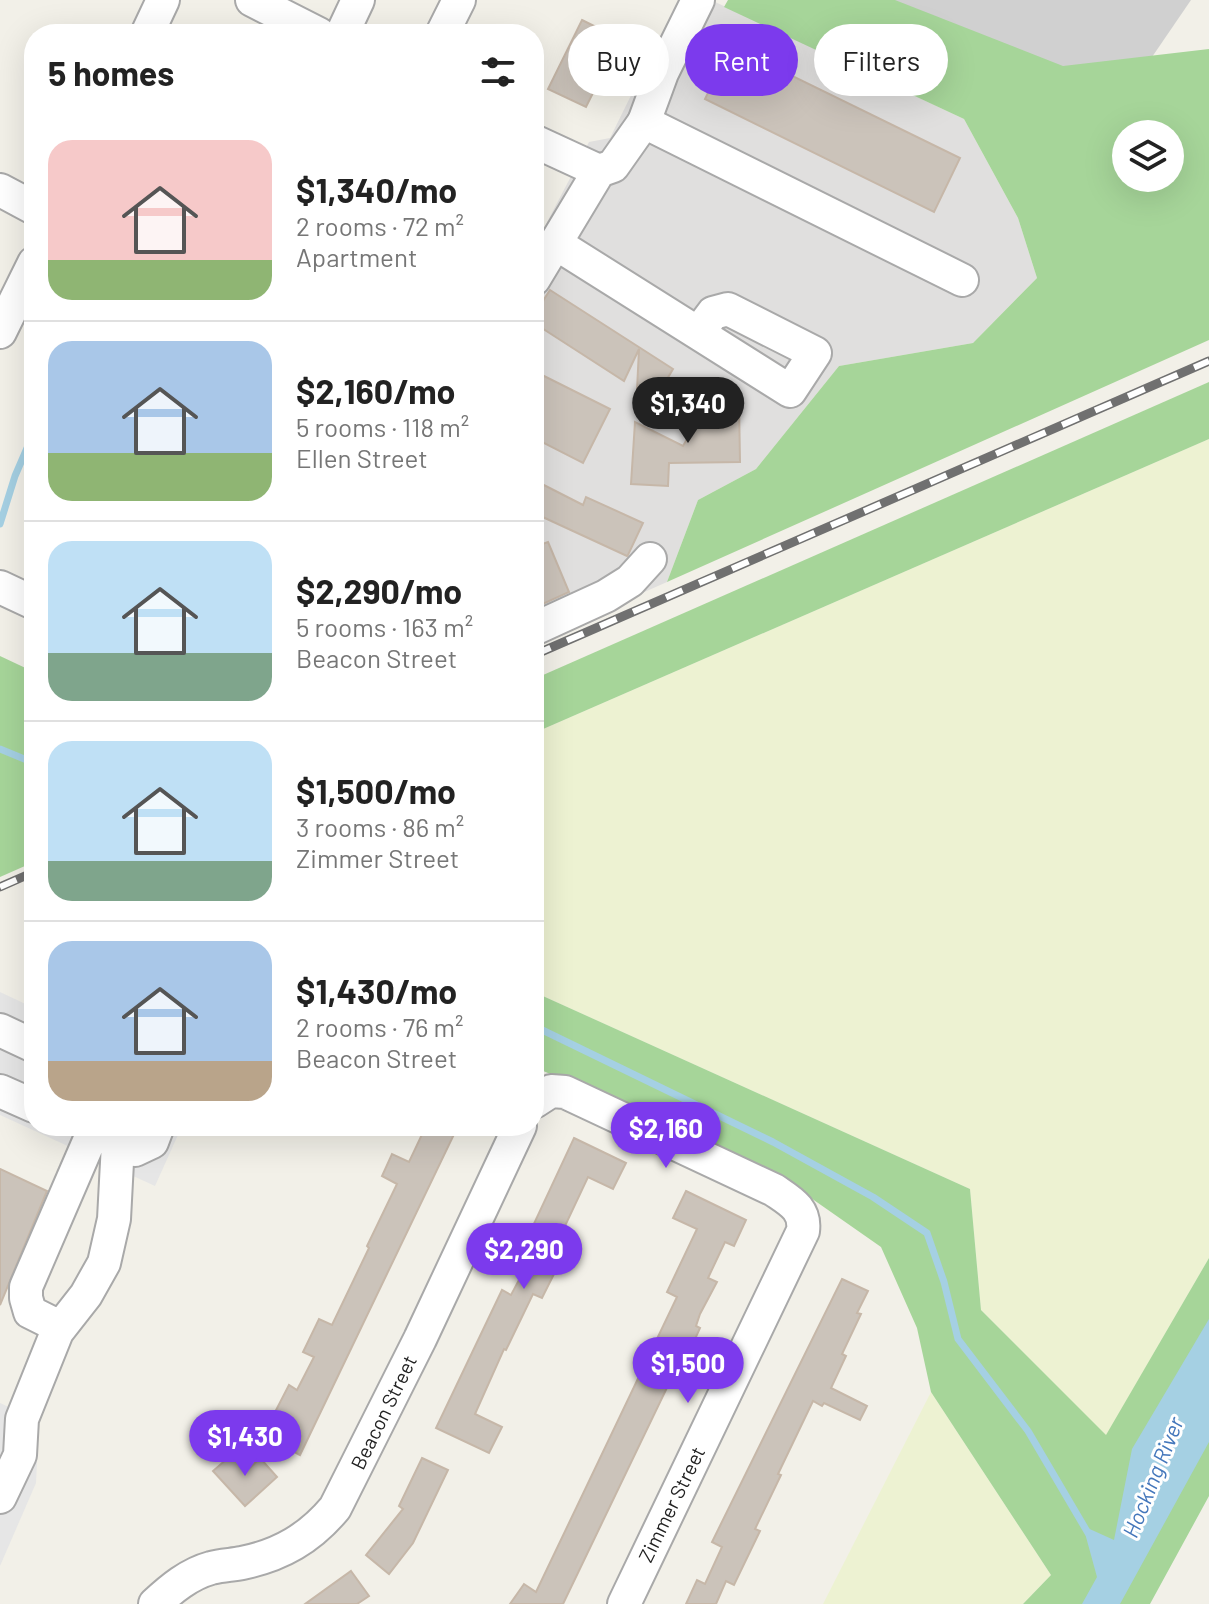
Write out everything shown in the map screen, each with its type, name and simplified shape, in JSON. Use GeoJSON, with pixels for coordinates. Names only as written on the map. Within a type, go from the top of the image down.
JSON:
{"type":"FeatureCollection","features":[{"type":"Feature","properties":{"kind":"street"},"geometry":{"type":"LineString","coordinates":[[152,24],[163,0]]}},
{"type":"Feature","properties":{"kind":"street"},"geometry":{"type":"LineString","coordinates":[[252,0],[283,24]]}},
{"type":"Feature","properties":{"kind":"street"},"geometry":{"type":"LineString","coordinates":[[347,24],[358,0]]}},
{"type":"Feature","properties":{"kind":"street"},"geometry":{"type":"LineString","coordinates":[[447,24],[459,0]]}},
{"type":"Feature","properties":{"kind":"street"},"geometry":{"type":"LineString","coordinates":[[544,262],[599,171],[613,166],[644,122],[662,73],[698,0]]}},
{"type":"Feature","properties":{"kind":"street"},"geometry":{"type":"LineString","coordinates":[[644,122],[962,280]]}},
{"type":"Feature","properties":{"kind":"street"},"geometry":{"type":"LineString","coordinates":[[544,146],[599,171]]}},
{"type":"Feature","properties":{"kind":"street"},"geometry":{"type":"LineString","coordinates":[[0,190],[24,203]]}},
{"type":"Feature","properties":{"kind":"street"},"geometry":{"type":"LineString","coordinates":[[555,243],[698,333]]}},
{"type":"Feature","properties":{"kind":"street"},"geometry":{"type":"LineString","coordinates":[[0,332],[24,283]]}},
{"type":"Feature","properties":{"kind":"street"},"geometry":{"type":"LineString","coordinates":[[544,624],[606,596],[630,581],[650,559]]}},
{"type":"Feature","properties":{"kind":"street"},"geometry":{"type":"LineString","coordinates":[[0,587],[24,598]]}},
{"type":"Feature","properties":{"kind":"street"},"geometry":{"type":"LineString","coordinates":[[0,1030],[24,1041]]}},
{"type":"Feature","properties":{"kind":"street"},"geometry":{"type":"LineString","coordinates":[[0,1091],[24,1102]]}},
{"type":"Feature","properties":{"kind":"street","name":"Zimmer Street"},"geometry":{"type":"LineString","coordinates":[[544,1096],[551,1091],[565,1092],[774,1190],[801,1211],[805,1221],[803,1231],[624,1604]]}},
{"type":"Feature","properties":{"kind":"street"},"geometry":{"type":"LineString","coordinates":[[60,1327],[30,1312],[26,1287],[96,1136]]}},
{"type":"Feature","properties":{"kind":"street"},"geometry":{"type":"LineString","coordinates":[[0,1497],[20,1455],[22,1419],[60,1327],[86,1295],[104,1263],[114,1219],[97,1136]]}},
{"type":"Feature","properties":{"kind":"street"},"geometry":{"type":"LineString","coordinates":[[102,1136],[135,1150],[152,1142],[154,1136]]}},
{"type":"Feature","properties":{"kind":"street","name":"Beacon Street"},"geometry":{"type":"LineString","coordinates":[[155,1604],[197,1573],[269,1557],[288,1549],[323,1522],[335,1508],[420,1339],[515,1136]]}},
{"type":"Feature","properties":{"kind":"shaded area"},"geometry":{"type":"Polygon","coordinates":[[[678,0],[711,0],[762,24],[685,24],[685,96],[798,96],[798,41],[814,48],[814,96],[915,96],[964,119],[1018,218],[1037,278],[973,343],[839,366],[756,469],[698,500],[667,582],[544,637],[544,228],[589,142],[610,138],[631,96],[669,96],[669,24],[666,24],[678,0]]]}},
{"type":"Feature","properties":{"kind":"shaded area"},"geometry":{"type":"Polygon","coordinates":[[[840,0],[1191,0],[1111,117],[948,47],[948,24],[896,24],[840,0]]]}},
{"type":"Feature","properties":{"kind":"shaded area"},"geometry":{"type":"Polygon","coordinates":[[[0,992],[24,1003],[24,1126],[0,1115],[0,992]]]}},
{"type":"Feature","properties":{"kind":"shaded area"},"geometry":{"type":"Polygon","coordinates":[[[46,1136],[178,1136],[155,1186],[46,1136]]]}},
{"type":"Feature","properties":{"kind":"shaded area"},"geometry":{"type":"Polygon","coordinates":[[[0,1403],[39,1421],[36,1483],[0,1566],[0,1403]]]}},
{"type":"Feature","properties":{"kind":"green space"},"geometry":{"type":"Polygon","coordinates":[[[728,0],[895,0],[1063,66],[1209,49],[1209,340],[667,582],[698,500],[756,469],[839,366],[973,343],[1037,278],[1018,218],[964,119],[915,96],[948,96],[948,24],[814,24],[814,49],[798,42],[798,24],[760,24],[724,7],[728,0]]]}},
{"type":"Feature","properties":{"kind":"green space"},"geometry":{"type":"Polygon","coordinates":[[[1209,382],[1209,439],[544,729],[544,675],[1209,382]]]}},
{"type":"Feature","properties":{"kind":"green space"},"geometry":{"type":"Polygon","coordinates":[[[1209,439],[1209,1258],[1106,1436],[981,1310],[970,1189],[544,997],[544,729],[1209,439]]]}},
{"type":"Feature","properties":{"kind":"green space"},"geometry":{"type":"Polygon","coordinates":[[[0,656],[24,667],[24,866],[0,877],[0,656]]]}},
{"type":"Feature","properties":{"kind":"green space"},"geometry":{"type":"Polygon","coordinates":[[[544,997],[970,1189],[981,1310],[1106,1435],[1209,1258],[1209,1496],[1150,1604],[1023,1604],[1051,1575],[931,1392],[917,1328],[881,1247],[768,1168],[544,1071],[544,997]]]}},
{"type":"Feature","properties":{"kind":"green space"},"geometry":{"type":"Polygon","coordinates":[[[931,1392],[1051,1575],[1023,1604],[823,1604],[931,1392]]]}},
{"type":"Feature","properties":{"kind":"water","name":"Hocking River"},"geometry":{"type":"Polygon","coordinates":[[[1209,1319],[1209,1442],[1120,1604],[1082,1604],[1097,1577],[1083,1526],[1114,1540],[1132,1449],[1209,1319]]]}},
{"type":"Feature","properties":{"kind":"building"},"geometry":{"type":"Polygon","coordinates":[[[568,48],[568,96],[592,96],[586,107],[548,89],[568,48]]]}},
{"type":"Feature","properties":{"kind":"building"},"geometry":{"type":"Polygon","coordinates":[[[798,79],[814,87],[814,96],[833,96],[960,158],[934,212],[705,99],[706,96],[798,96],[798,79]]]}},
{"type":"Feature","properties":{"kind":"building"},"geometry":{"type":"Polygon","coordinates":[[[550,290],[673,369],[654,401],[637,390],[639,349],[624,381],[544,329],[544,299],[550,290]]]}},
{"type":"Feature","properties":{"kind":"building"},"geometry":{"type":"Polygon","coordinates":[[[544,376],[610,409],[583,463],[544,443],[544,376]]]}},
{"type":"Feature","properties":{"kind":"building"},"geometry":{"type":"Polygon","coordinates":[[[739,402],[740,462],[669,463],[668,486],[631,484],[635,422],[683,446],[694,427],[700,428],[699,403],[739,402]]]}},
{"type":"Feature","properties":{"kind":"building"},"geometry":{"type":"Polygon","coordinates":[[[544,485],[583,505],[586,497],[643,523],[627,556],[544,518],[544,485]]]}},
{"type":"Feature","properties":{"kind":"building"},"geometry":{"type":"Polygon","coordinates":[[[548,542],[569,592],[544,603],[544,543],[548,542]]]}},
{"type":"Feature","properties":{"kind":"building"},"geometry":{"type":"Polygon","coordinates":[[[421,1136],[453,1136],[300,1455],[272,1440],[283,1419],[274,1414],[289,1385],[297,1390],[314,1357],[303,1352],[319,1319],[332,1325],[369,1248],[367,1246],[397,1184],[382,1176],[392,1154],[409,1162],[421,1136]]]}},
{"type":"Feature","properties":{"kind":"building"},"geometry":{"type":"Polygon","coordinates":[[[574,1138],[626,1163],[613,1189],[588,1177],[556,1245],[566,1250],[542,1298],[533,1294],[504,1349],[475,1414],[502,1427],[489,1453],[436,1428],[502,1290],[511,1295],[527,1265],[517,1260],[574,1138]]]}},
{"type":"Feature","properties":{"kind":"building"},"geometry":{"type":"Polygon","coordinates":[[[0,1169],[47,1191],[0,1305],[0,1169]]]}},
{"type":"Feature","properties":{"kind":"building"},"geometry":{"type":"Polygon","coordinates":[[[686,1191],[746,1220],[734,1246],[725,1242],[708,1278],[717,1282],[700,1314],[696,1326],[700,1328],[691,1348],[687,1346],[563,1604],[510,1604],[524,1584],[536,1592],[677,1297],[667,1292],[697,1229],[673,1218],[686,1191]]]}},
{"type":"Feature","properties":{"kind":"building"},"geometry":{"type":"Polygon","coordinates":[[[842,1279],[868,1291],[842,1354],[846,1356],[831,1388],[867,1406],[860,1420],[813,1401],[778,1474],[781,1475],[755,1529],[760,1531],[734,1585],[726,1581],[716,1604],[686,1604],[697,1580],[705,1584],[722,1547],[712,1542],[842,1279]]]}},
{"type":"Feature","properties":{"kind":"building"},"geometry":{"type":"Polygon","coordinates":[[[235,1452],[250,1468],[260,1458],[277,1477],[245,1506],[213,1471],[235,1452]]]}},
{"type":"Feature","properties":{"kind":"building"},"geometry":{"type":"Polygon","coordinates":[[[422,1458],[448,1470],[413,1543],[389,1574],[366,1555],[403,1509],[399,1506],[422,1458]]]}},
{"type":"Feature","properties":{"kind":"building"},"geometry":{"type":"Polygon","coordinates":[[[351,1571],[369,1596],[357,1604],[305,1604],[351,1571]]]}},
{"type":"Feature","properties":{"kind":"waterway"},"geometry":{"type":"LineString","coordinates":[[0,524],[24,455]]}},
{"type":"Feature","properties":{"kind":"waterway"},"geometry":{"type":"LineString","coordinates":[[0,749],[24,759]]}},
{"type":"Feature","properties":{"kind":"waterway"},"geometry":{"type":"LineString","coordinates":[[544,1031],[773,1142],[873,1197],[927,1233],[944,1282],[958,1339],[1028,1431],[1088,1533]]}},
{"type":"Feature","properties":{"kind":"railway"},"geometry":{"type":"LineString","coordinates":[[544,651],[1209,361]]}},
{"type":"Feature","properties":{"kind":"railway"},"geometry":{"type":"LineString","coordinates":[[0,887],[24,876]]}}]}
